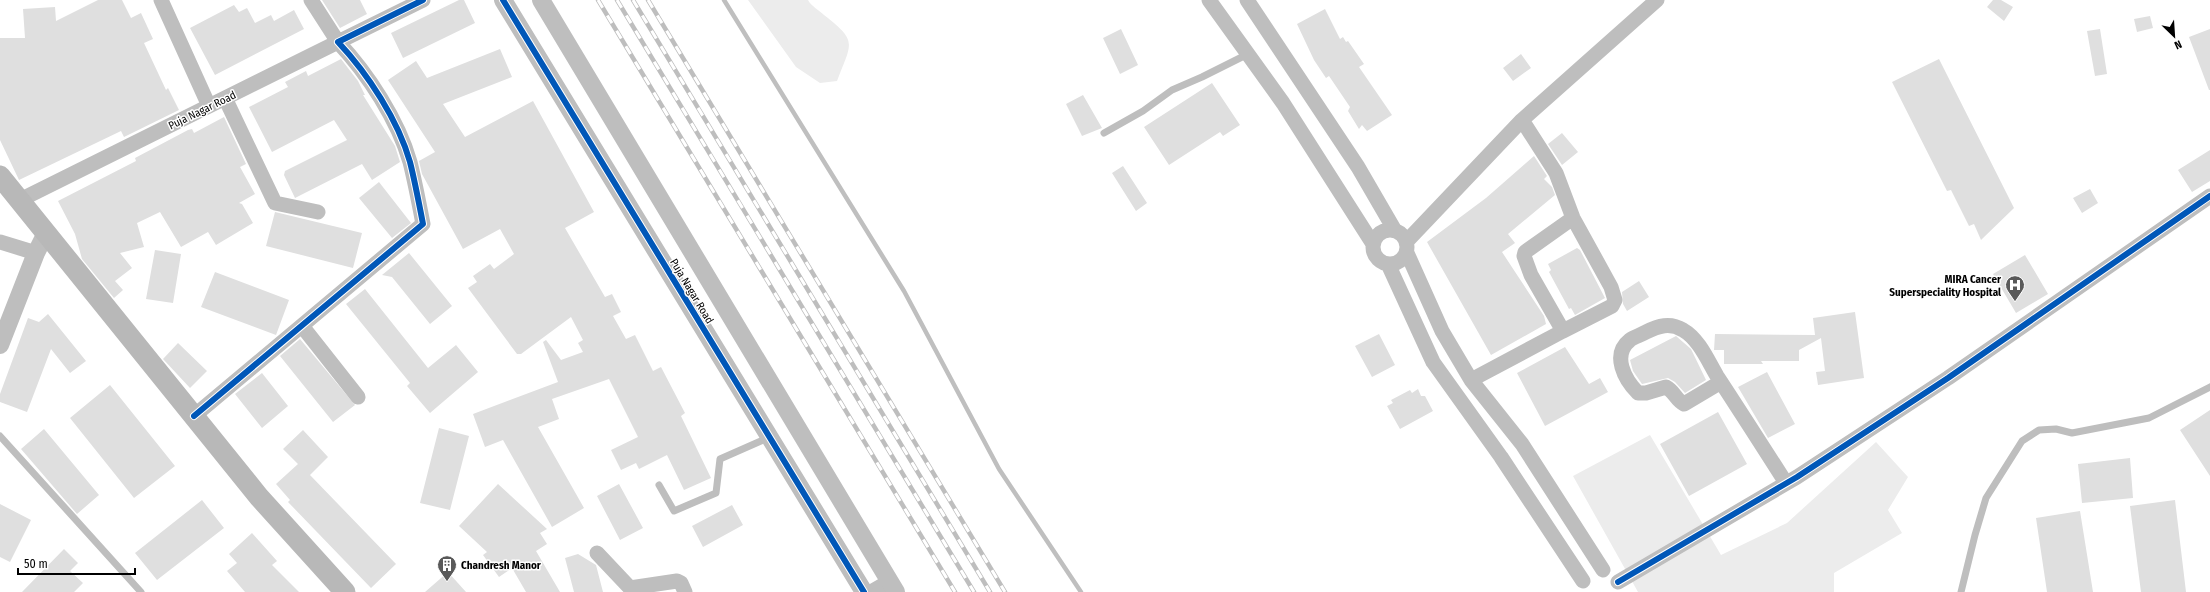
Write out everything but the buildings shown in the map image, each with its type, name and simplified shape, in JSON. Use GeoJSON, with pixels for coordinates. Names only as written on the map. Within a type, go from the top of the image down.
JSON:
{"type":"FeatureCollection","features":[{"type":"Feature","properties":{"kind":"main road"},"geometry":{"type":"LineString","coordinates":[[0,176],[259,497],[345,592]]}},
{"type":"Feature","properties":{"kind":"street"},"geometry":{"type":"LineString","coordinates":[[161,0],[209,106]]}},
{"type":"Feature","properties":{"kind":"street"},"geometry":{"type":"LineString","coordinates":[[194,416],[423,224],[409,160],[387,107],[354,59],[338,42],[310,0]]}},
{"type":"Feature","properties":{"kind":"street","name":"Puja Nagar Road"},"geometry":{"type":"LineString","coordinates":[[20,200],[423,0]]}},
{"type":"Feature","properties":{"kind":"street","name":"Puja Nagar Road"},"geometry":{"type":"LineString","coordinates":[[503,0],[864,592]]}},
{"type":"Feature","properties":{"kind":"street","name":"Puja Nagar Road"},"geometry":{"type":"LineString","coordinates":[[541,0],[893,586]]}},
{"type":"Feature","properties":{"kind":"street"},"geometry":{"type":"LineString","coordinates":[[1209,0],[1283,103],[1373,244]]}},
{"type":"Feature","properties":{"kind":"street"},"geometry":{"type":"LineString","coordinates":[[1247,0],[1358,167],[1394,229],[1404,236],[1407,247],[1442,331],[1472,380],[1522,444],[1603,570],[1615,576],[1619,587],[1786,483],[1948,378],[2210,196]]}},
{"type":"Feature","properties":{"kind":"street"},"geometry":{"type":"LineString","coordinates":[[1388,264],[1399,261],[1407,247],[1522,120],[1657,0]]}},
{"type":"Feature","properties":{"kind":"street"},"geometry":{"type":"LineString","coordinates":[[1283,103],[1306,89]]}},
{"type":"Feature","properties":{"kind":"street"},"geometry":{"type":"LineString","coordinates":[[225,98],[275,203],[318,212]]}},
{"type":"Feature","properties":{"kind":"street"},"geometry":{"type":"LineString","coordinates":[[1472,380],[1612,306],[1615,300],[1611,287],[1573,218],[1556,173],[1522,120]]}},
{"type":"Feature","properties":{"kind":"street"},"geometry":{"type":"LineString","coordinates":[[1563,331],[1530,275],[1524,256],[1526,252],[1573,218]]}},
{"type":"Feature","properties":{"kind":"street"},"geometry":{"type":"LineString","coordinates":[[1394,229],[1383,231],[1378,234],[1373,244],[1373,250],[1378,259],[1388,264],[1433,362],[1500,457],[1582,587],[1590,572],[1603,570]]}},
{"type":"Feature","properties":{"kind":"street"},"geometry":{"type":"LineString","coordinates":[[0,344],[36,253],[46,233]]}},
{"type":"Feature","properties":{"kind":"street"},"geometry":{"type":"LineString","coordinates":[[0,242],[36,253]]}},
{"type":"Feature","properties":{"kind":"street"},"geometry":{"type":"LineString","coordinates":[[1721,382],[1684,404],[1679,401],[1671,390],[1666,387],[1646,393],[1638,393],[1630,385],[1621,366],[1622,349],[1629,340],[1658,326],[1669,325],[1682,329],[1691,336],[1721,382],[1786,483]]}},
{"type":"Feature","properties":{"kind":"street"},"geometry":{"type":"LineString","coordinates":[[302,326],[358,397]]}},
{"type":"Feature","properties":{"kind":"street"},"geometry":{"type":"LineString","coordinates":[[1500,457],[1522,444]]}},
{"type":"Feature","properties":{"kind":"street"},"geometry":{"type":"LineString","coordinates":[[597,553],[630,588],[677,581],[681,583],[685,592]]}},
{"type":"Feature","properties":{"kind":"street"},"geometry":{"type":"LineString","coordinates":[[871,592],[893,586]]}},
{"type":"Feature","properties":{"kind":"lane"},"geometry":{"type":"LineString","coordinates":[[1104,133],[1143,111],[1172,90],[1248,54]]}},
{"type":"Feature","properties":{"kind":"lane"},"geometry":{"type":"LineString","coordinates":[[1961,592],[1986,498],[2022,441],[2039,430],[2056,430],[2072,433],[2149,418],[2210,387]]}},
{"type":"Feature","properties":{"kind":"lane"},"geometry":{"type":"LineString","coordinates":[[0,436],[141,592]]}},
{"type":"Feature","properties":{"kind":"lane"},"geometry":{"type":"LineString","coordinates":[[659,485],[674,511],[716,493],[720,459],[770,437]]}},
{"type":"Feature","properties":{"kind":"shaded area"},"geometry":{"type":"Polygon","coordinates":[[[748,0],[808,0],[843,31],[849,44],[846,58],[837,81],[820,83],[796,67],[748,0]]]}},
{"type":"Feature","properties":{"kind":"shaded area"},"geometry":{"type":"Polygon","coordinates":[[[1650,435],[1721,555],[1787,523],[1876,442],[1908,477],[1888,510],[1902,533],[1834,573],[1834,592],[1638,592],[1573,476],[1650,435]]]}},
{"type":"Feature","properties":{"kind":"waterway"},"geometry":{"type":"LineString","coordinates":[[724,0],[904,291],[999,469],[1081,592]]}},
{"type":"Feature","properties":{"kind":"railway"},"geometry":{"type":"LineString","coordinates":[[598,0],[955,592]]}},
{"type":"Feature","properties":{"kind":"railway"},"geometry":{"type":"LineString","coordinates":[[617,0],[974,592]]}},
{"type":"Feature","properties":{"kind":"railway"},"geometry":{"type":"LineString","coordinates":[[633,0],[990,592]]}},
{"type":"Feature","properties":{"kind":"railway"},"geometry":{"type":"LineString","coordinates":[[648,0],[1005,592]]}},
{"type":"Feature","properties":{"kind":"cycle path"},"geometry":{"type":"LineString","coordinates":[[194,416],[423,224],[410,162],[398,130],[371,83],[338,42],[423,0]]}},
{"type":"Feature","properties":{"kind":"cycle path"},"geometry":{"type":"LineString","coordinates":[[503,0],[864,592]]}},
{"type":"Feature","properties":{"kind":"cycle path"},"geometry":{"type":"LineString","coordinates":[[1618,582],[1797,477],[1948,378],[2210,196]]}},
{"type":"Feature","properties":{"kind":"place","name":"MIRA Cancer Superspeciality Hospital"},"geometry":{"type":"Point","coordinates":[2015,302]}},
{"type":"Feature","properties":{"kind":"place","name":"Chandresh Manor"},"geometry":{"type":"Point","coordinates":[447,582]}}]}
